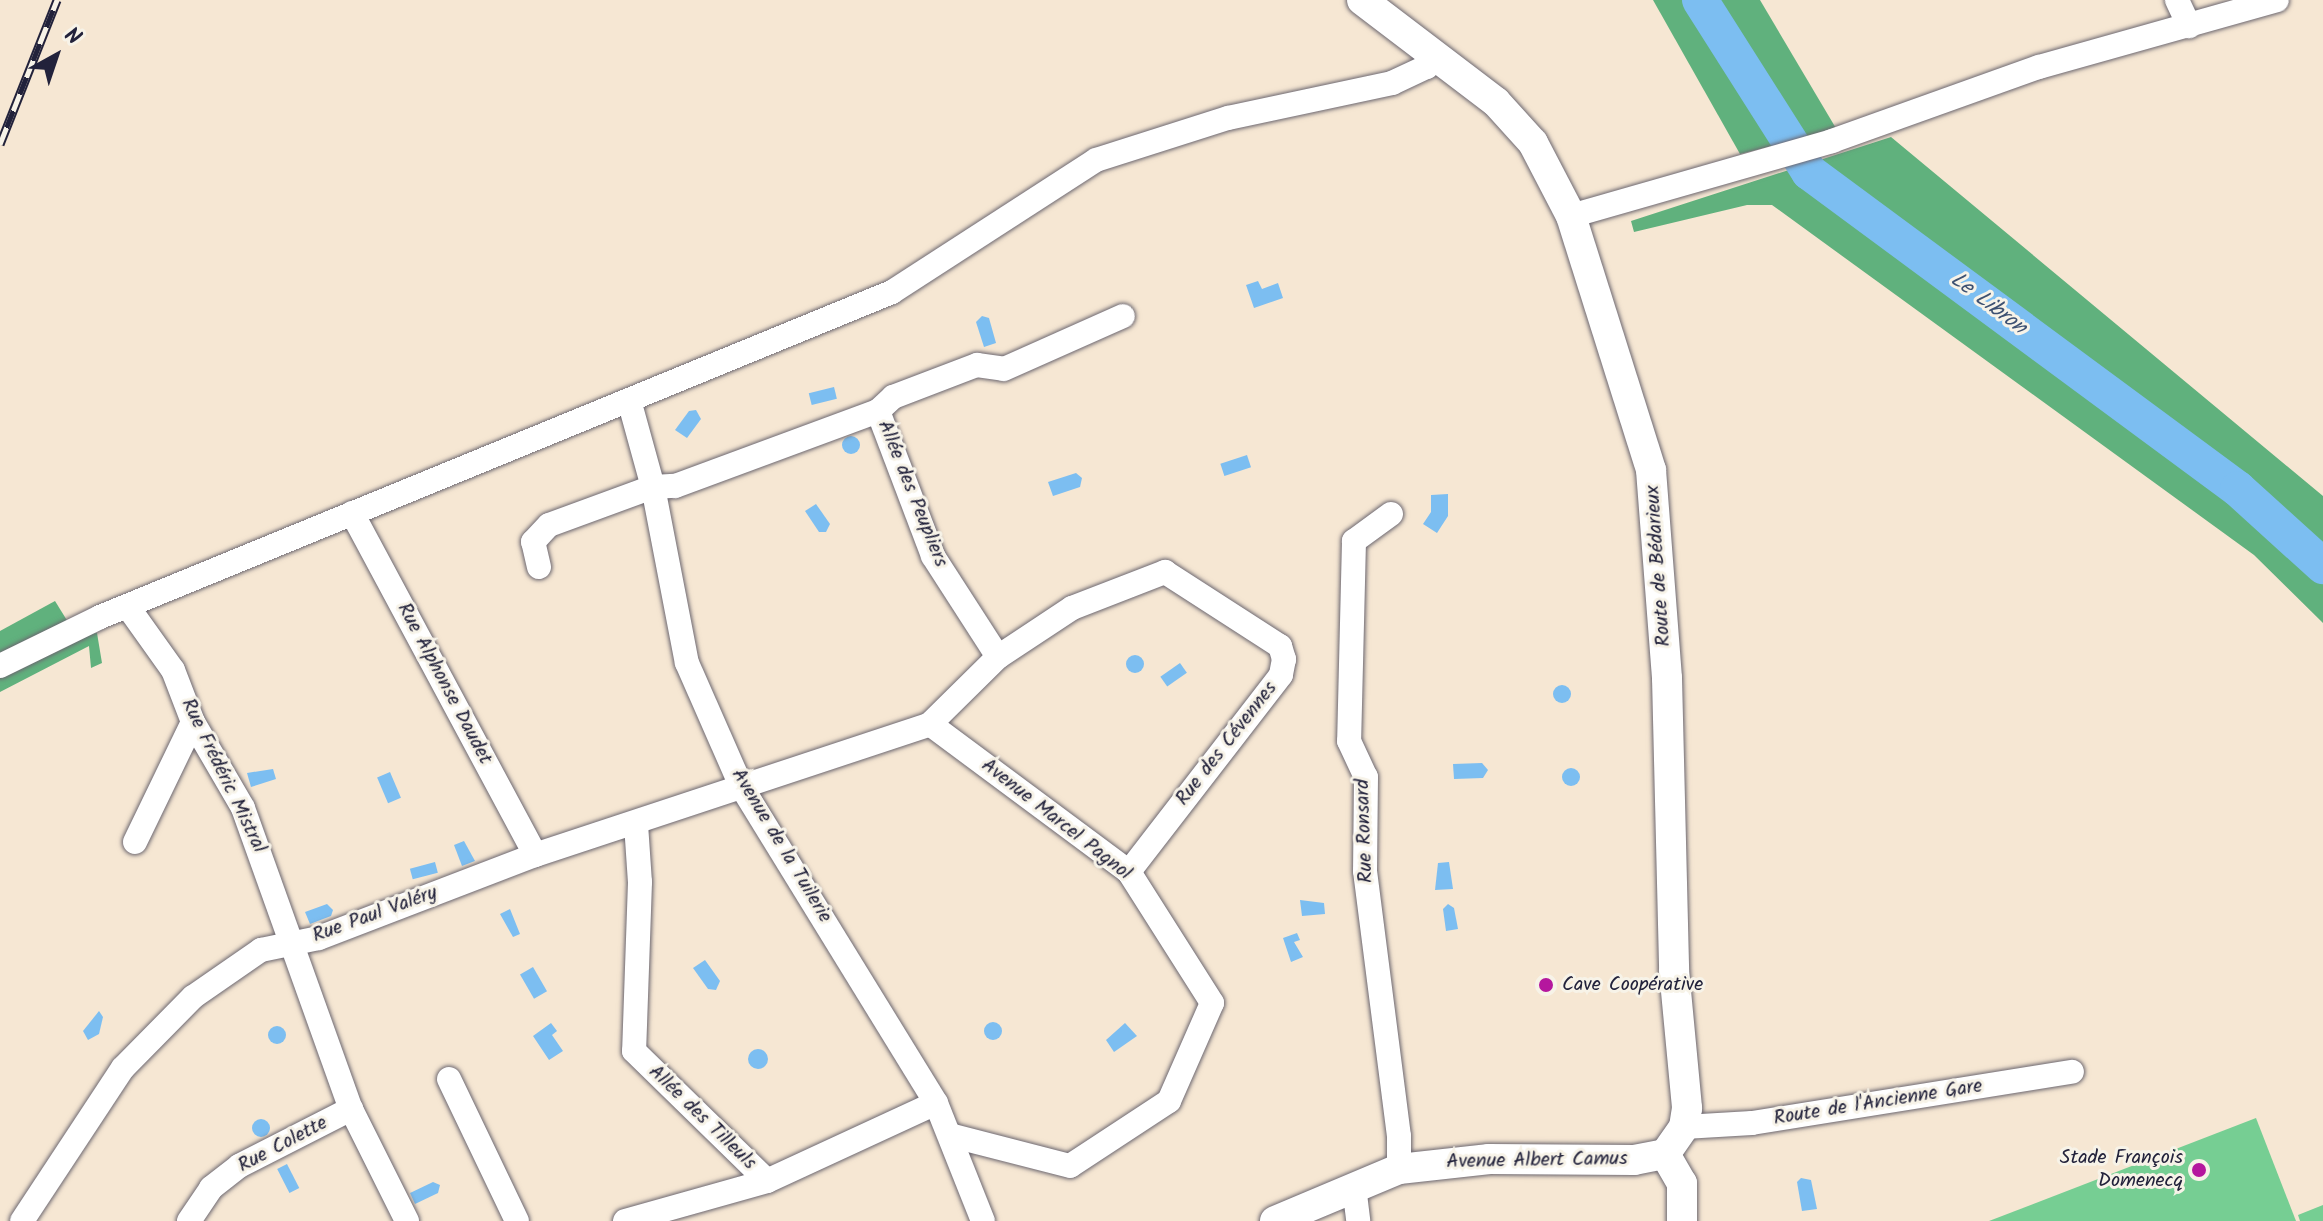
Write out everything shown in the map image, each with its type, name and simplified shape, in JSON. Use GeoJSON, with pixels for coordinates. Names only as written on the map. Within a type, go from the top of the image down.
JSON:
{"type":"FeatureCollection","features":[{"type":"Feature","properties":{"kind":"street","name":"Route de Bédarieux"},"geometry":{"type":"LineString","coordinates":[[1362,0],[1496,102],[1533,143],[1571,216],[1651,470],[1667,678],[1674,970],[1686,1094],[1684,1127]]}},
{"type":"Feature","properties":{"kind":"street"},"geometry":{"type":"LineString","coordinates":[[2177,0],[2189,26]]}},
{"type":"Feature","properties":{"kind":"street"},"geometry":{"type":"LineString","coordinates":[[1571,216],[1832,141],[2039,67],[2277,0]]}},
{"type":"Feature","properties":{"kind":"street"},"geometry":{"type":"LineString","coordinates":[[0,666],[128,607],[352,513],[892,292],[1096,160],[1228,118],[1392,83],[1427,67],[1435,57]]}},
{"type":"Feature","properties":{"kind":"street"},"geometry":{"type":"LineString","coordinates":[[878,411],[907,391],[977,365],[1004,369],[1123,316]]}},
{"type":"Feature","properties":{"kind":"street","name":"Avenue de la Tuilerie"},"geometry":{"type":"LineString","coordinates":[[629,400],[653,487],[687,663],[741,786],[936,1103],[953,1136],[983,1221]]}},
{"type":"Feature","properties":{"kind":"street","name":"Allée des Peupliers"},"geometry":{"type":"LineString","coordinates":[[539,567],[533,542],[549,525],[653,487],[675,486],[878,411],[933,556],[998,657]]}},
{"type":"Feature","properties":{"kind":"street","name":"Rue Alphonse Daudet"},"geometry":{"type":"LineString","coordinates":[[352,513],[535,855]]}},
{"type":"Feature","properties":{"kind":"street","name":"Rue Ronsard"},"geometry":{"type":"LineString","coordinates":[[1391,514],[1354,541],[1349,741],[1366,777],[1365,871],[1399,1136],[1399,1169]]}},
{"type":"Feature","properties":{"kind":"street","name":"Rue des Cévennes"},"geometry":{"type":"LineString","coordinates":[[741,786],[930,724],[998,657],[1087,599],[1165,572],[1280,646],[1284,659],[1281,675],[1129,872]]}},
{"type":"Feature","properties":{"kind":"street","name":"Rue Frédéric Mistral"},"geometry":{"type":"LineString","coordinates":[[128,607],[173,670],[193,722],[243,808],[351,1109],[407,1221]]}},
{"type":"Feature","properties":{"kind":"street"},"geometry":{"type":"LineString","coordinates":[[135,842],[193,722]]}},
{"type":"Feature","properties":{"kind":"street","name":"Avenue Marcel Pagnol"},"geometry":{"type":"LineString","coordinates":[[930,724],[1129,872],[1212,1003],[1169,1101],[1070,1166],[953,1136]]}},
{"type":"Feature","properties":{"kind":"street","name":"Rue Paul Valéry"},"geometry":{"type":"LineString","coordinates":[[22,1221],[133,1058],[193,997],[261,950],[319,938],[535,855],[636,824],[741,786]]}},
{"type":"Feature","properties":{"kind":"street","name":"Allée des Tilleuls"},"geometry":{"type":"LineString","coordinates":[[636,824],[640,882],[634,1051],[767,1181],[936,1103]]}},
{"type":"Feature","properties":{"kind":"street","name":"Route de l'Ancienne Gare"},"geometry":{"type":"LineString","coordinates":[[1684,1127],[1796,1117],[2072,1072]]}},
{"type":"Feature","properties":{"kind":"street"},"geometry":{"type":"LineString","coordinates":[[449,1079],[517,1221]]}},
{"type":"Feature","properties":{"kind":"street","name":"Rue Colette"},"geometry":{"type":"LineString","coordinates":[[189,1221],[211,1188],[239,1166],[351,1109]]}},
{"type":"Feature","properties":{"kind":"street"},"geometry":{"type":"LineString","coordinates":[[1682,1221],[1682,1183],[1665,1154],[1684,1127]]}},
{"type":"Feature","properties":{"kind":"street","name":"Avenue Albert Camus"},"geometry":{"type":"LineString","coordinates":[[1275,1221],[1399,1169],[1489,1159],[1634,1160],[1665,1154]]}},
{"type":"Feature","properties":{"kind":"street"},"geometry":{"type":"LineString","coordinates":[[625,1221],[767,1181]]}},
{"type":"Feature","properties":{"kind":"street"},"geometry":{"type":"LineString","coordinates":[[1354,1186],[1358,1221]]}},
{"type":"Feature","properties":{"kind":"green space"},"geometry":{"type":"Polygon","coordinates":[[[1653,0],[1760,0],[1837,130],[1740,154],[1653,0]]]}},
{"type":"Feature","properties":{"kind":"green space"},"geometry":{"type":"Polygon","coordinates":[[[1891,137],[2323,496],[2323,623],[2254,555],[1772,205],[1747,205],[1634,232],[1631,221],[1891,137]]]}},
{"type":"Feature","properties":{"kind":"green space"},"geometry":{"type":"Polygon","coordinates":[[[55,601],[68,622],[0,654],[0,631],[55,601]]]}},
{"type":"Feature","properties":{"kind":"green space"},"geometry":{"type":"Polygon","coordinates":[[[97,633],[102,663],[91,668],[89,646],[0,692],[0,674],[84,634],[97,633]]]}},
{"type":"Feature","properties":{"kind":"green space","name":"Stade François Domenecq"},"geometry":{"type":"Polygon","coordinates":[[[2256,1118],[2296,1221],[1989,1221],[2256,1118]]]}},
{"type":"Feature","properties":{"kind":"green space"},"geometry":{"type":"Polygon","coordinates":[[[2323,1205],[2323,1221],[2300,1221],[2298,1215],[2323,1205]]]}},
{"type":"Feature","properties":{"kind":"water"},"geometry":{"type":"Polygon","coordinates":[[[1258,281],[1262,289],[1278,283],[1283,298],[1254,308],[1246,285],[1258,281]]]}},
{"type":"Feature","properties":{"kind":"water"},"geometry":{"type":"Polygon","coordinates":[[[982,316],[989,318],[996,343],[984,347],[976,322],[982,316]]]}},
{"type":"Feature","properties":{"kind":"water"},"geometry":{"type":"Polygon","coordinates":[[[834,387],[837,399],[812,405],[809,393],[834,387]]]}},
{"type":"Feature","properties":{"kind":"water"},"geometry":{"type":"Polygon","coordinates":[[[696,410],[701,419],[687,438],[675,430],[689,411],[696,410]]]}},
{"type":"Feature","properties":{"kind":"water"},"geometry":{"type":"Polygon","coordinates":[[[847,436],[855,436],[860,445],[858,452],[847,454],[842,449],[842,441],[847,436]]]}},
{"type":"Feature","properties":{"kind":"water"},"geometry":{"type":"Polygon","coordinates":[[[1247,455],[1251,467],[1224,476],[1220,464],[1247,455]]]}},
{"type":"Feature","properties":{"kind":"water"},"geometry":{"type":"Polygon","coordinates":[[[1076,473],[1082,478],[1080,487],[1053,496],[1048,482],[1076,473]]]}},
{"type":"Feature","properties":{"kind":"water"},"geometry":{"type":"Polygon","coordinates":[[[1448,494],[1448,516],[1437,533],[1423,524],[1431,512],[1431,495],[1448,494]]]}},
{"type":"Feature","properties":{"kind":"water"},"geometry":{"type":"Polygon","coordinates":[[[816,504],[830,524],[826,532],[819,532],[805,511],[816,504]]]}},
{"type":"Feature","properties":{"kind":"water"},"geometry":{"type":"Polygon","coordinates":[[[1131,655],[1139,655],[1144,664],[1142,671],[1131,673],[1126,668],[1126,660],[1131,655]]]}},
{"type":"Feature","properties":{"kind":"water"},"geometry":{"type":"Polygon","coordinates":[[[1180,663],[1187,673],[1167,687],[1160,677],[1180,663]]]}},
{"type":"Feature","properties":{"kind":"water"},"geometry":{"type":"Polygon","coordinates":[[[1558,685],[1566,685],[1571,694],[1569,701],[1558,703],[1553,698],[1553,690],[1558,685]]]}},
{"type":"Feature","properties":{"kind":"water"},"geometry":{"type":"Polygon","coordinates":[[[1482,763],[1488,770],[1483,778],[1454,779],[1453,764],[1482,763]]]}},
{"type":"Feature","properties":{"kind":"water"},"geometry":{"type":"Polygon","coordinates":[[[1571,768],[1580,777],[1571,786],[1562,777],[1571,768]]]}},
{"type":"Feature","properties":{"kind":"water"},"geometry":{"type":"Polygon","coordinates":[[[273,769],[276,779],[251,787],[247,773],[273,769]]]}},
{"type":"Feature","properties":{"kind":"water"},"geometry":{"type":"Polygon","coordinates":[[[390,772],[401,798],[388,803],[377,777],[390,772]]]}},
{"type":"Feature","properties":{"kind":"water"},"geometry":{"type":"Polygon","coordinates":[[[464,841],[475,861],[462,866],[454,845],[464,841]]]}},
{"type":"Feature","properties":{"kind":"water"},"geometry":{"type":"Polygon","coordinates":[[[435,862],[438,873],[413,879],[410,869],[435,862]]]}},
{"type":"Feature","properties":{"kind":"water"},"geometry":{"type":"Polygon","coordinates":[[[1449,862],[1453,889],[1435,890],[1438,863],[1449,862]]]}},
{"type":"Feature","properties":{"kind":"water"},"geometry":{"type":"Polygon","coordinates":[[[1300,900],[1324,903],[1325,914],[1302,916],[1300,900]]]}},
{"type":"Feature","properties":{"kind":"water"},"geometry":{"type":"Polygon","coordinates":[[[327,904],[333,910],[331,916],[310,924],[305,912],[327,904]]]}},
{"type":"Feature","properties":{"kind":"water"},"geometry":{"type":"Polygon","coordinates":[[[1448,904],[1454,908],[1458,929],[1446,931],[1443,909],[1448,904]]]}},
{"type":"Feature","properties":{"kind":"water"},"geometry":{"type":"Polygon","coordinates":[[[510,909],[520,934],[513,937],[500,914],[510,909]]]}},
{"type":"Feature","properties":{"kind":"water"},"geometry":{"type":"Polygon","coordinates":[[[1297,933],[1300,940],[1294,942],[1303,957],[1291,962],[1283,938],[1297,933]]]}},
{"type":"Feature","properties":{"kind":"water"},"geometry":{"type":"Polygon","coordinates":[[[705,960],[720,981],[716,990],[708,989],[693,968],[705,960]]]}},
{"type":"Feature","properties":{"kind":"water"},"geometry":{"type":"Polygon","coordinates":[[[533,967],[547,991],[534,999],[520,974],[533,967]]]}},
{"type":"Feature","properties":{"kind":"water"},"geometry":{"type":"Polygon","coordinates":[[[99,1011],[103,1017],[99,1034],[88,1040],[83,1031],[99,1011]]]}},
{"type":"Feature","properties":{"kind":"water"},"geometry":{"type":"Polygon","coordinates":[[[993,1022],[1002,1031],[993,1040],[984,1031],[993,1022]]]}},
{"type":"Feature","properties":{"kind":"water"},"geometry":{"type":"Polygon","coordinates":[[[551,1023],[557,1031],[552,1035],[563,1051],[549,1060],[533,1036],[551,1023]]]}},
{"type":"Feature","properties":{"kind":"water"},"geometry":{"type":"Polygon","coordinates":[[[1125,1023],[1137,1036],[1114,1052],[1106,1040],[1125,1023]]]}},
{"type":"Feature","properties":{"kind":"water"},"geometry":{"type":"Polygon","coordinates":[[[277,1026],[286,1035],[277,1044],[268,1035],[277,1026]]]}},
{"type":"Feature","properties":{"kind":"water"},"geometry":{"type":"Polygon","coordinates":[[[758,1049],[765,1052],[768,1059],[765,1066],[758,1069],[751,1066],[748,1059],[751,1052],[758,1049]]]}},
{"type":"Feature","properties":{"kind":"water"},"geometry":{"type":"Polygon","coordinates":[[[257,1119],[265,1119],[270,1128],[268,1135],[257,1137],[252,1132],[252,1124],[257,1119]]]}},
{"type":"Feature","properties":{"kind":"water"},"geometry":{"type":"Polygon","coordinates":[[[287,1164],[299,1188],[289,1193],[277,1169],[287,1164]]]}},
{"type":"Feature","properties":{"kind":"water"},"geometry":{"type":"Polygon","coordinates":[[[1801,1178],[1811,1180],[1817,1209],[1802,1211],[1797,1182],[1801,1178]]]}},
{"type":"Feature","properties":{"kind":"water"},"geometry":{"type":"Polygon","coordinates":[[[433,1182],[440,1185],[438,1193],[415,1204],[410,1193],[433,1182]]]}},
{"type":"Feature","properties":{"kind":"waterway","name":"Le Libron"},"geometry":{"type":"LineString","coordinates":[[1700,0],[1809,172],[2238,489],[2323,566]]}},
{"type":"Feature","properties":{"kind":"railway"},"geometry":{"type":"LineString","coordinates":[[0,144],[57,0]]}},
{"type":"Feature","properties":{"kind":"place","name":"Cave Coopérative"},"geometry":{"type":"Point","coordinates":[1546,985]}},
{"type":"Feature","properties":{"kind":"place","name":"Stade François Domenecq"},"geometry":{"type":"Point","coordinates":[2199,1170]}}]}
